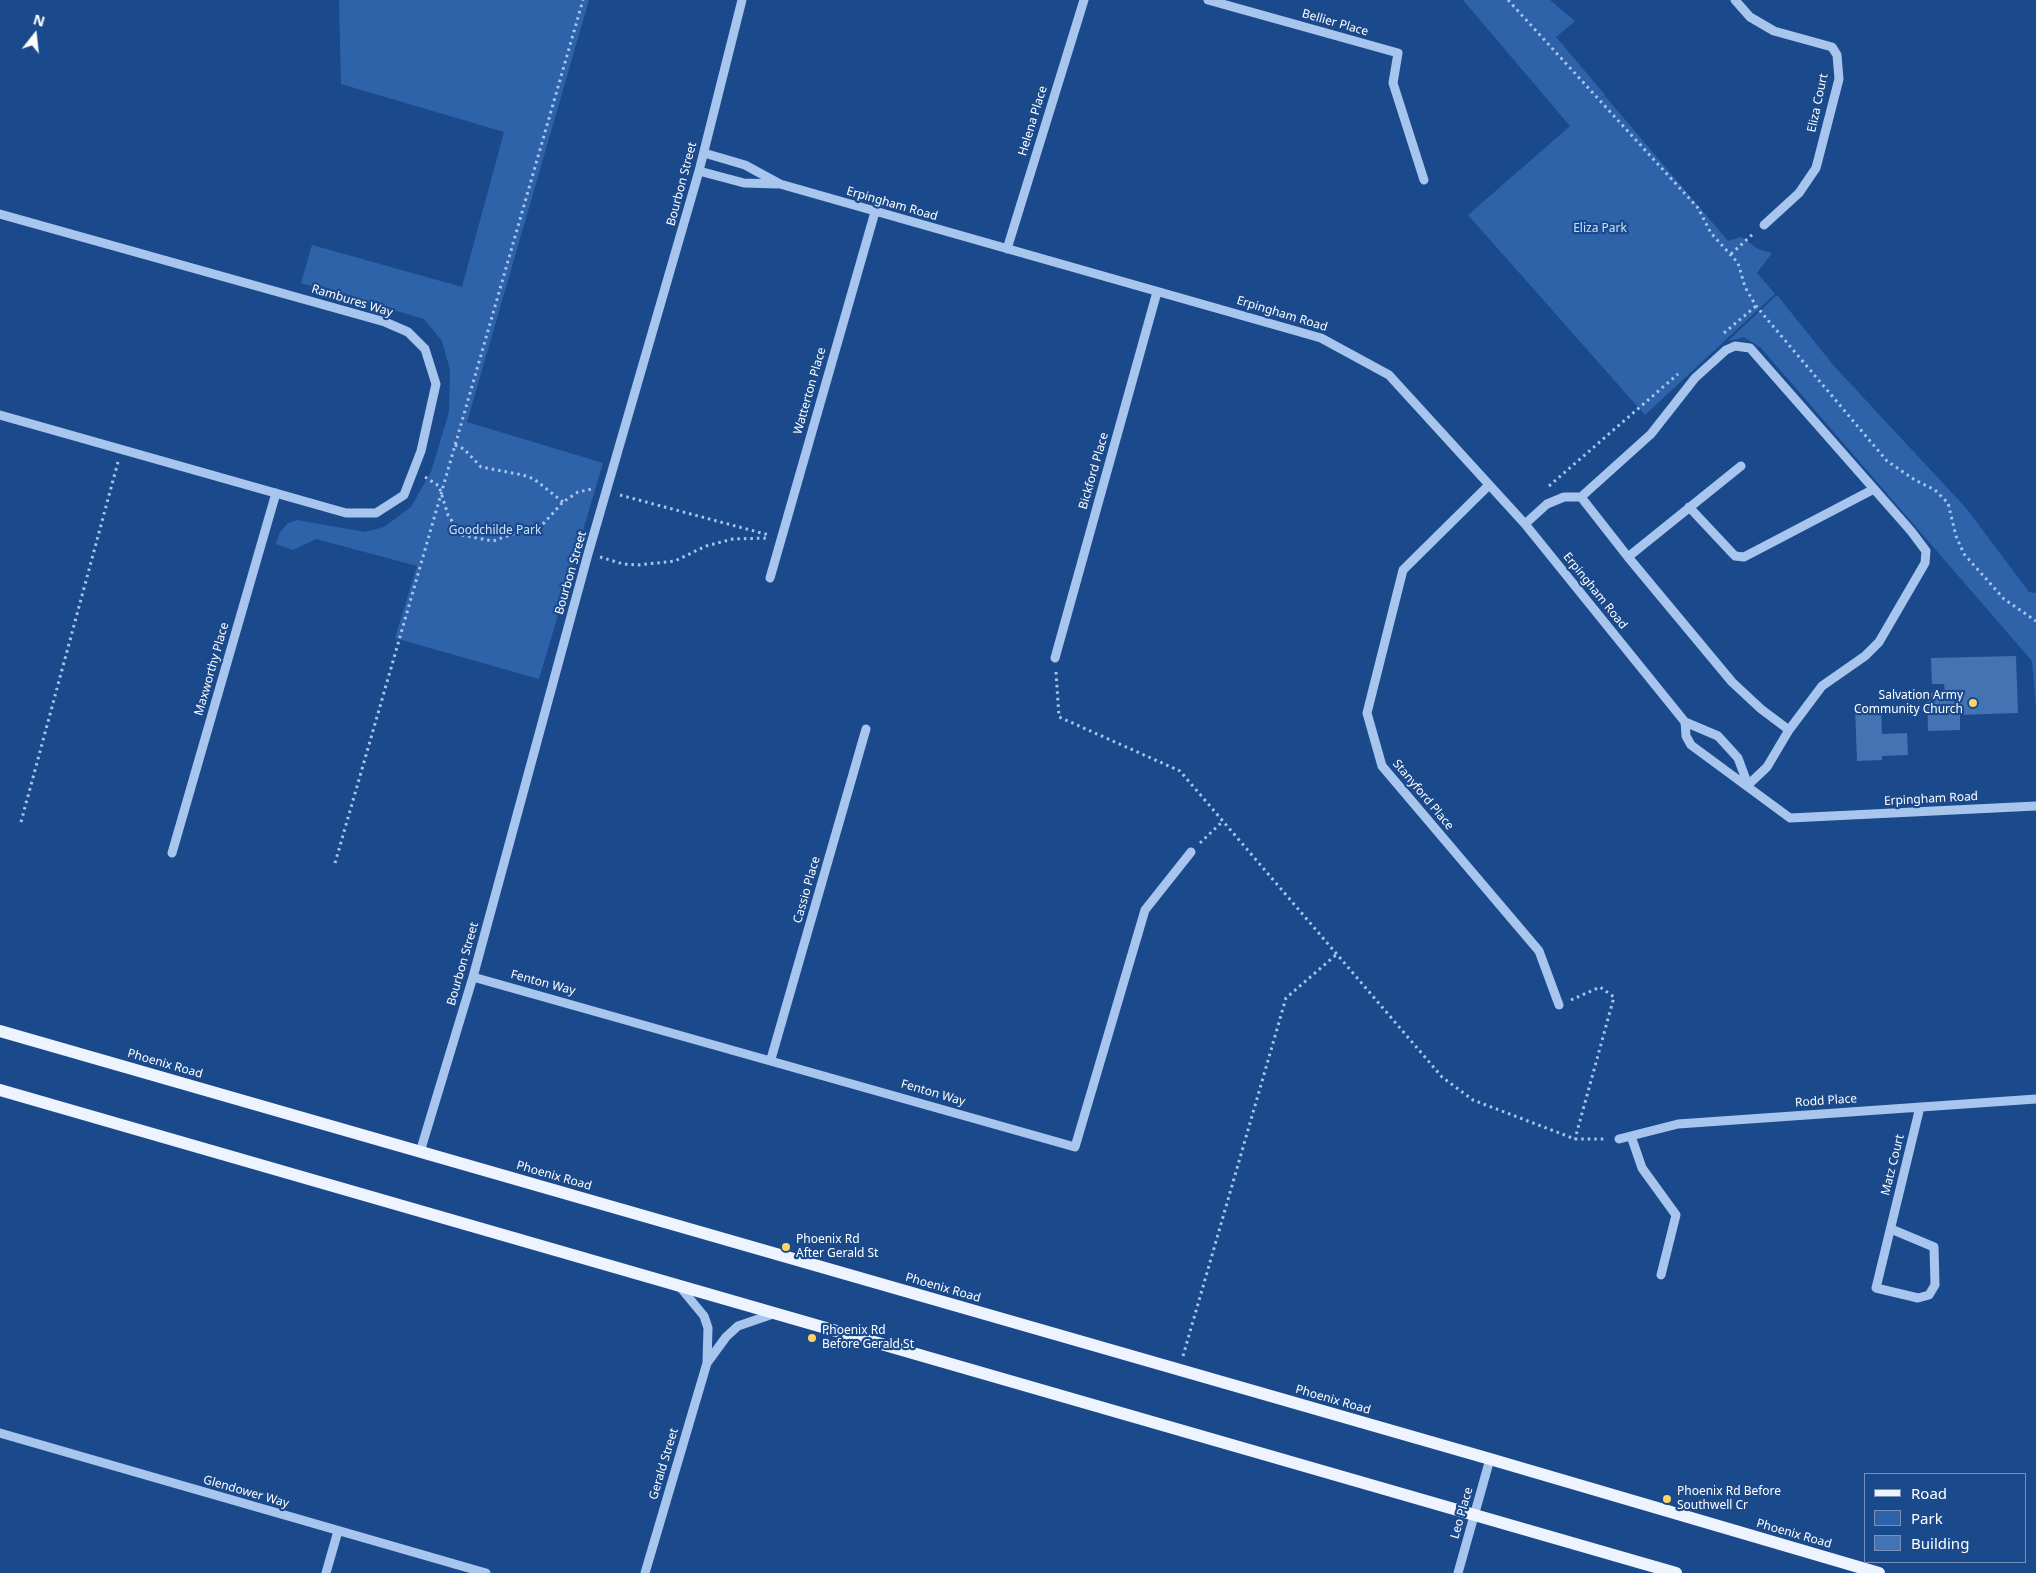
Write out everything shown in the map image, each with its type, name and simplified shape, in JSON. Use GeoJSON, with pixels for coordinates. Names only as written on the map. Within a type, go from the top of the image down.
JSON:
{"type":"FeatureCollection","features":[{"type":"Feature","properties":{"kind":"main road","name":"Phoenix Road"},"geometry":{"type":"LineString","coordinates":[[0,1031],[1490,1459],[1879,1573]]}},
{"type":"Feature","properties":{"kind":"main road"},"geometry":{"type":"LineString","coordinates":[[0,1090],[1676,1573]]}},
{"type":"Feature","properties":{"kind":"street","name":"Bourbon Street"},"geometry":{"type":"LineString","coordinates":[[420,1152],[474,977],[588,554],[608,491],[704,153],[742,0]]}},
{"type":"Feature","properties":{"kind":"street","name":"Helena Place"},"geometry":{"type":"LineString","coordinates":[[1007,249],[1084,0]]}},
{"type":"Feature","properties":{"kind":"street","name":"Bellier Place"},"geometry":{"type":"LineString","coordinates":[[1208,0],[1398,53],[1393,83],[1424,180]]}},
{"type":"Feature","properties":{"kind":"street","name":"Eliza Court"},"geometry":{"type":"LineString","coordinates":[[1735,0],[1750,17],[1774,31],[1832,47],[1837,55],[1839,79],[1816,168],[1799,193],[1764,226]]}},
{"type":"Feature","properties":{"kind":"street","name":"Erpingham Road"},"geometry":{"type":"LineString","coordinates":[[704,153],[745,164],[780,184],[1322,338],[1389,375],[1524,524],[1685,722],[1718,736],[1738,758],[1748,785]]}},
{"type":"Feature","properties":{"kind":"street","name":"Erpingham Road"},"geometry":{"type":"LineString","coordinates":[[699,171],[744,183],[780,184]]}},
{"type":"Feature","properties":{"kind":"street","name":"Watterton Place"},"geometry":{"type":"LineString","coordinates":[[770,578],[875,212]]}},
{"type":"Feature","properties":{"kind":"street","name":"Rambures Way"},"geometry":{"type":"LineString","coordinates":[[0,214],[385,322],[408,332],[425,349],[436,384],[421,451],[404,496],[376,513],[346,513],[0,415]]}},
{"type":"Feature","properties":{"kind":"street","name":"Bickford Place"},"geometry":{"type":"LineString","coordinates":[[1055,658],[1157,292]]}},
{"type":"Feature","properties":{"kind":"street"},"geometry":{"type":"LineString","coordinates":[[1524,524],[1547,504],[1564,497],[1582,497],[1650,434],[1695,378],[1726,350],[1735,346],[1750,348],[1874,489],[1926,551],[1925,563],[1879,642],[1865,656],[1822,686],[1789,730],[1767,767],[1748,785]]}},
{"type":"Feature","properties":{"kind":"street"},"geometry":{"type":"LineString","coordinates":[[1628,557],[1741,466]]}},
{"type":"Feature","properties":{"kind":"street","name":"Stanyford Place"},"geometry":{"type":"LineString","coordinates":[[1489,485],[1403,570],[1367,713],[1382,766],[1538,950],[1559,1005]]}},
{"type":"Feature","properties":{"kind":"street"},"geometry":{"type":"LineString","coordinates":[[1690,507],[1735,556],[1744,557],[1874,489]]}},
{"type":"Feature","properties":{"kind":"street","name":"Maxworthy Place"},"geometry":{"type":"LineString","coordinates":[[172,853],[276,493]]}},
{"type":"Feature","properties":{"kind":"street"},"geometry":{"type":"LineString","coordinates":[[1582,497],[1628,557],[1732,682],[1761,709],[1789,730]]}},
{"type":"Feature","properties":{"kind":"street","name":"Erpingham Road"},"geometry":{"type":"LineString","coordinates":[[1685,722],[1686,736],[1691,745],[1748,785],[1790,818],[2036,806]]}},
{"type":"Feature","properties":{"kind":"street","name":"Cassio Place"},"geometry":{"type":"LineString","coordinates":[[771,1059],[866,729]]}},
{"type":"Feature","properties":{"kind":"street","name":"Fenton Way"},"geometry":{"type":"LineString","coordinates":[[474,977],[771,1059],[1075,1147],[1145,910],[1191,852]]}},
{"type":"Feature","properties":{"kind":"street","name":"Rodd Place"},"geometry":{"type":"LineString","coordinates":[[1619,1139],[1678,1124],[2036,1099]]}},
{"type":"Feature","properties":{"kind":"street","name":"Matz Court"},"geometry":{"type":"LineString","coordinates":[[1891,1229],[1934,1247],[1935,1285],[1929,1295],[1918,1298],[1876,1288],[1920,1107]]}},
{"type":"Feature","properties":{"kind":"street"},"geometry":{"type":"LineString","coordinates":[[1631,1136],[1642,1168],[1676,1215],[1661,1275]]}},
{"type":"Feature","properties":{"kind":"street","name":"Gerald Street"},"geometry":{"type":"LineString","coordinates":[[645,1573],[707,1363],[708,1328],[704,1316],[680,1286]]}},
{"type":"Feature","properties":{"kind":"street","name":"Gerald Street"},"geometry":{"type":"LineString","coordinates":[[707,1363],[726,1337],[738,1326],[773,1314]]}},
{"type":"Feature","properties":{"kind":"street","name":"Glendower Way"},"geometry":{"type":"LineString","coordinates":[[0,1433],[486,1573]]}},
{"type":"Feature","properties":{"kind":"street","name":"Leo Place"},"geometry":{"type":"LineString","coordinates":[[1458,1573],[1490,1459]]}},
{"type":"Feature","properties":{"kind":"street"},"geometry":{"type":"LineString","coordinates":[[326,1573],[338,1531]]}},
{"type":"Feature","properties":{"kind":"path"},"geometry":{"type":"LineString","coordinates":[[335,863],[583,0]]}},
{"type":"Feature","properties":{"kind":"path"},"geometry":{"type":"LineString","coordinates":[[1508,0],[1698,208],[1710,233],[1738,263],[1745,287],[1756,306],[1887,461],[1915,480],[1935,490],[1948,503],[1956,536],[1964,554],[2004,599],[2036,621]]}},
{"type":"Feature","properties":{"kind":"path"},"geometry":{"type":"LineString","coordinates":[[1731,254],[1749,236],[1764,226]]}},
{"type":"Feature","properties":{"kind":"path"},"geometry":{"type":"LineString","coordinates":[[1718,339],[1756,306]]}},
{"type":"Feature","properties":{"kind":"path"},"geometry":{"type":"LineString","coordinates":[[1546,488],[1681,371]]}},
{"type":"Feature","properties":{"kind":"path"},"geometry":{"type":"LineString","coordinates":[[455,445],[464,449],[481,467],[534,479],[563,502]]}},
{"type":"Feature","properties":{"kind":"path"},"geometry":{"type":"LineString","coordinates":[[21,822],[122,449]]}},
{"type":"Feature","properties":{"kind":"path"},"geometry":{"type":"LineString","coordinates":[[414,470],[439,486],[440,496],[448,515],[461,535],[493,541],[544,523],[563,502],[585,490],[591,489],[608,491],[781,538]]}},
{"type":"Feature","properties":{"kind":"path"},"geometry":{"type":"LineString","coordinates":[[588,554],[622,564],[638,565],[675,561],[706,546],[733,539],[781,538]]}},
{"type":"Feature","properties":{"kind":"path"},"geometry":{"type":"LineString","coordinates":[[1055,658],[1059,717],[1180,771],[1442,1077],[1473,1100],[1575,1140],[1619,1139]]}},
{"type":"Feature","properties":{"kind":"path"},"geometry":{"type":"LineString","coordinates":[[1191,852],[1223,821]]}},
{"type":"Feature","properties":{"kind":"path"},"geometry":{"type":"LineString","coordinates":[[1183,1356],[1286,998],[1337,954]]}},
{"type":"Feature","properties":{"kind":"path"},"geometry":{"type":"LineString","coordinates":[[1559,1005],[1600,987],[1614,997],[1575,1140]]}},
{"type":"Feature","properties":{"kind":"green space","name":"Goodchilde Park"},"geometry":{"type":"Polygon","coordinates":[[[339,0],[589,0],[467,422],[603,463],[539,679],[395,638],[417,566],[316,539],[293,550],[276,544],[280,532],[288,523],[297,520],[365,532],[384,527],[411,507],[431,472],[449,412],[450,370],[442,341],[424,319],[301,283],[312,245],[462,287],[504,132],[341,84],[339,0]]]}},
{"type":"Feature","properties":{"kind":"green space","name":"Eliza Park"},"geometry":{"type":"Polygon","coordinates":[[[1463,0],[1550,0],[1575,21],[1556,37],[1605,95],[1593,106],[1605,96],[1728,241],[1741,237],[1758,249],[1772,253],[1757,273],[1775,294],[1645,415],[1468,215],[1570,126],[1463,0]]]}},
{"type":"Feature","properties":{"kind":"green space"},"geometry":{"type":"Polygon","coordinates":[[[1777,295],[1834,366],[1966,508],[2029,592],[2036,593],[2036,707],[2032,661],[1761,348],[1744,337],[1728,341],[1777,295]]]}},
{"type":"Feature","properties":{"kind":"building","name":"Salvation Army Community Church"},"geometry":{"type":"Polygon","coordinates":[[[2016,656],[2018,713],[1960,715],[1960,730],[1928,731],[1927,693],[1945,693],[1944,684],[1932,684],[1931,658],[2016,656]]]}},
{"type":"Feature","properties":{"kind":"building"},"geometry":{"type":"Polygon","coordinates":[[[1881,706],[1882,734],[1907,733],[1908,755],[1882,756],[1882,760],[1857,761],[1855,707],[1881,706]]]}},
{"type":"Feature","properties":{"kind":"place","name":"Salvation Army Community Church"},"geometry":{"type":"Point","coordinates":[1973,703]}},
{"type":"Feature","properties":{"kind":"place","name":"Phoenix Rd After Gerald St"},"geometry":{"type":"Point","coordinates":[786,1247]}},
{"type":"Feature","properties":{"kind":"place","name":"Phoenix Rd Before Gerald St"},"geometry":{"type":"Point","coordinates":[812,1338]}},
{"type":"Feature","properties":{"kind":"place","name":"Phoenix Rd Before Southwell Cr"},"geometry":{"type":"Point","coordinates":[1667,1499]}}]}
